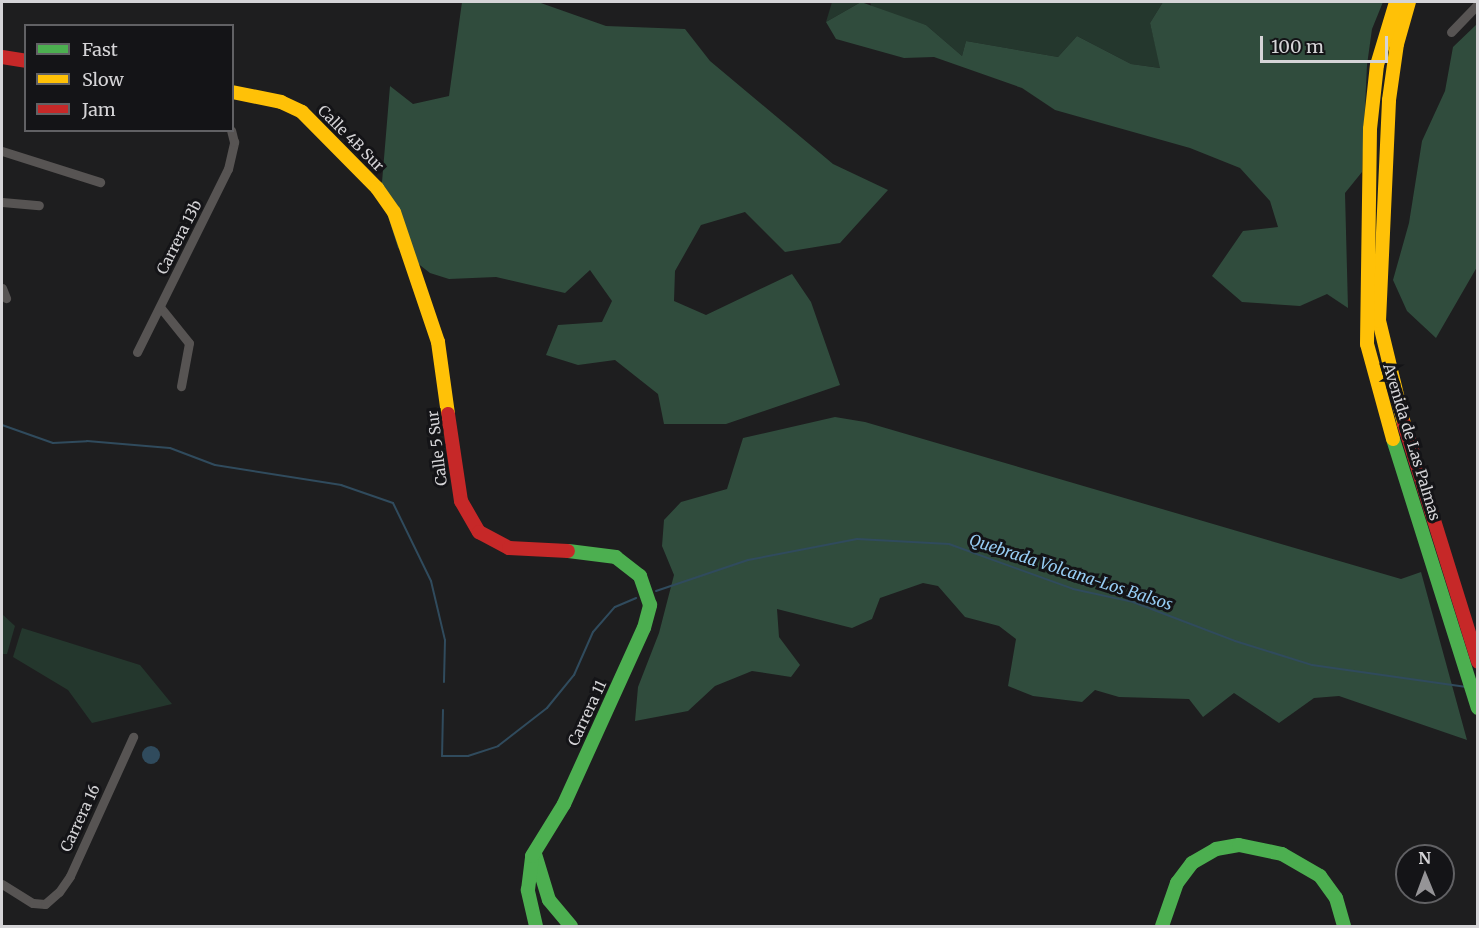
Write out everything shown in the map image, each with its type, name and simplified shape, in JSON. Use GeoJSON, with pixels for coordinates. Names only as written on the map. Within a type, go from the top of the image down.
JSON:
{"type":"FeatureCollection","features":[{"type":"Feature","properties":{"kind":"main road","name":"Avenida de Las Palmas"},"geometry":{"type":"LineString","coordinates":[[1396,2],[1377,64],[1370,129],[1367,344],[1374,377],[1471,664]]}},
{"type":"Feature","properties":{"kind":"main road","name":"Avenida de Las Palmas"},"geometry":{"type":"LineString","coordinates":[[1409,2],[1397,44],[1389,100],[1379,321],[1388,368],[1471,664],[1477,706]]}},
{"type":"Feature","properties":{"kind":"main road"},"geometry":{"type":"LineString","coordinates":[[2,57],[24,61]]}},
{"type":"Feature","properties":{"kind":"main road","name":"Calle 4B Sur"},"geometry":{"type":"LineString","coordinates":[[234,92],[281,102],[302,112],[376,188]]}},
{"type":"Feature","properties":{"kind":"main road","name":"Calle 5 Sur"},"geometry":{"type":"LineString","coordinates":[[376,188],[400,226],[438,342],[460,495],[467,516],[496,544],[523,550],[606,554],[625,562],[644,583]]}},
{"type":"Feature","properties":{"kind":"main road","name":"Carrera 11"},"geometry":{"type":"LineString","coordinates":[[536,927],[527,878],[535,852],[564,804],[644,628],[650,605],[644,583]]}},
{"type":"Feature","properties":{"kind":"main road"},"geometry":{"type":"LineString","coordinates":[[1162,927],[1178,883],[1192,863],[1215,849],[1239,845],[1282,854],[1320,876],[1336,898],[1344,927]]}},
{"type":"Feature","properties":{"kind":"main road"},"geometry":{"type":"LineString","coordinates":[[535,852],[549,900],[571,927]]}},
{"type":"Feature","properties":{"kind":"street"},"geometry":{"type":"LineString","coordinates":[[1451,32],[1478,4]]}},
{"type":"Feature","properties":{"kind":"street","name":"Carrera 13b"},"geometry":{"type":"LineString","coordinates":[[137,352],[228,169],[234,142],[232,132]]}},
{"type":"Feature","properties":{"kind":"street"},"geometry":{"type":"LineString","coordinates":[[2,151],[100,182]]}},
{"type":"Feature","properties":{"kind":"street"},"geometry":{"type":"LineString","coordinates":[[2,201],[39,205]]}},
{"type":"Feature","properties":{"kind":"street"},"geometry":{"type":"LineString","coordinates":[[2,288],[6,298]]}},
{"type":"Feature","properties":{"kind":"street"},"geometry":{"type":"LineString","coordinates":[[160,308],[189,343],[182,386]]}},
{"type":"Feature","properties":{"kind":"street","name":"Carrera 16"},"geometry":{"type":"LineString","coordinates":[[2,884],[33,903],[45,904],[70,876],[133,737]]}},
{"type":"Feature","properties":{"kind":"green space"},"geometry":{"type":"Polygon","coordinates":[[[462,2],[538,2],[606,26],[685,29],[710,61],[833,164],[888,190],[840,243],[785,252],[745,212],[701,225],[675,271],[674,301],[706,315],[792,274],[811,302],[840,385],[726,424],[664,424],[658,394],[615,360],[578,365],[546,355],[558,325],[602,322],[612,301],[590,270],[565,293],[496,277],[449,279],[430,273],[398,248],[381,194],[390,86],[413,104],[449,96],[462,2]]]}},
{"type":"Feature","properties":{"kind":"green space"},"geometry":{"type":"Polygon","coordinates":[[[832,2],[861,2],[826,22],[832,2]]]}},
{"type":"Feature","properties":{"kind":"green space"},"geometry":{"type":"Polygon","coordinates":[[[861,2],[926,25],[962,56],[966,41],[1058,57],[1077,36],[1131,64],[1160,68],[1150,23],[1163,2],[1383,2],[1372,29],[1367,65],[1362,172],[1345,193],[1348,308],[1327,294],[1300,306],[1242,302],[1212,276],[1243,231],[1278,227],[1270,201],[1240,168],[1190,148],[1055,110],[1022,88],[934,57],[904,58],[836,39],[826,22],[861,2]]]}},
{"type":"Feature","properties":{"kind":"green space"},"geometry":{"type":"Polygon","coordinates":[[[870,2],[1163,2],[1150,23],[1161,68],[1131,64],[1077,36],[1058,57],[966,41],[962,56],[926,25],[872,8],[870,2]]]}},
{"type":"Feature","properties":{"kind":"green space"},"geometry":{"type":"Polygon","coordinates":[[[1477,24],[1477,267],[1436,338],[1407,311],[1393,280],[1409,223],[1422,141],[1445,91],[1453,47],[1477,24]]]}},
{"type":"Feature","properties":{"kind":"green space"},"geometry":{"type":"Polygon","coordinates":[[[835,417],[865,422],[1401,579],[1421,572],[1467,740],[1339,696],[1314,698],[1279,723],[1234,693],[1203,717],[1189,699],[1119,697],[1095,690],[1082,702],[1033,696],[1008,686],[1016,639],[999,626],[965,617],[938,586],[923,583],[880,598],[872,619],[852,628],[777,609],[779,637],[800,665],[791,677],[752,671],[715,686],[688,711],[635,721],[638,687],[659,633],[674,575],[662,546],[664,520],[681,502],[727,489],[743,438],[835,417]]]}},
{"type":"Feature","properties":{"kind":"green space"},"geometry":{"type":"Polygon","coordinates":[[[2,614],[15,626],[7,654],[2,654],[2,614]]]}},
{"type":"Feature","properties":{"kind":"green space"},"geometry":{"type":"Polygon","coordinates":[[[22,628],[140,665],[172,704],[92,723],[68,690],[13,657],[22,628]]]}},
{"type":"Feature","properties":{"kind":"water"},"geometry":{"type":"Polygon","coordinates":[[[151,746],[157,749],[160,755],[157,761],[151,764],[145,761],[142,755],[145,749],[151,746]]]}},
{"type":"Feature","properties":{"kind":"waterway","name":"Quebrada Volcana-Los Balsos"},"geometry":{"type":"LineString","coordinates":[[2,425],[53,443],[87,441],[170,448],[215,465],[341,485],[393,503],[431,581],[445,640],[444,682]]}},
{"type":"Feature","properties":{"kind":"waterway","name":"Quebrada Volcana-Los Balsos"},"geometry":{"type":"LineString","coordinates":[[656,591],[748,560],[857,539],[949,544],[1073,589],[1133,602],[1235,641],[1312,665],[1466,687]]}},
{"type":"Feature","properties":{"kind":"waterway","name":"Quebrada Volcana-Los Balsos"},"geometry":{"type":"LineString","coordinates":[[443,710],[442,756],[468,756],[498,746],[547,708],[574,675],[593,632],[615,607],[636,598]]}},
{"type":"Feature","properties":{"kind":"traffic: fast"},"geometry":{"type":"LineString","coordinates":[[1393,439],[1478,708]]}},
{"type":"Feature","properties":{"kind":"traffic: fast"},"geometry":{"type":"LineString","coordinates":[[536,926],[528,890],[532,856],[564,804],[644,628],[650,605],[640,576],[616,557],[568,551]]}},
{"type":"Feature","properties":{"kind":"traffic: fast"},"geometry":{"type":"LineString","coordinates":[[1162,926],[1177,883],[1192,863],[1216,849],[1239,845],[1282,854],[1320,876],[1336,898],[1344,926]]}},
{"type":"Feature","properties":{"kind":"traffic: fast"},"geometry":{"type":"LineString","coordinates":[[535,854],[549,900],[571,926]]}},
{"type":"Feature","properties":{"kind":"traffic: slow"},"geometry":{"type":"LineString","coordinates":[[1393,439],[1367,344],[1370,129],[1377,65],[1396,2]]}},
{"type":"Feature","properties":{"kind":"traffic: slow"},"geometry":{"type":"LineString","coordinates":[[1404,424],[1379,321],[1389,100],[1397,44],[1409,2]]}},
{"type":"Feature","properties":{"kind":"traffic: slow"},"geometry":{"type":"LineString","coordinates":[[234,92],[281,102],[302,112],[377,188],[394,212],[438,342],[448,414]]}},
{"type":"Feature","properties":{"kind":"traffic: jam"},"geometry":{"type":"LineString","coordinates":[[2,57],[24,61]]}},
{"type":"Feature","properties":{"kind":"traffic: jam"},"geometry":{"type":"LineString","coordinates":[[448,414],[461,501],[479,532],[509,548],[568,551]]}},
{"type":"Feature","properties":{"kind":"traffic: jam"},"geometry":{"type":"LineString","coordinates":[[1404,424],[1478,662]]}}]}
